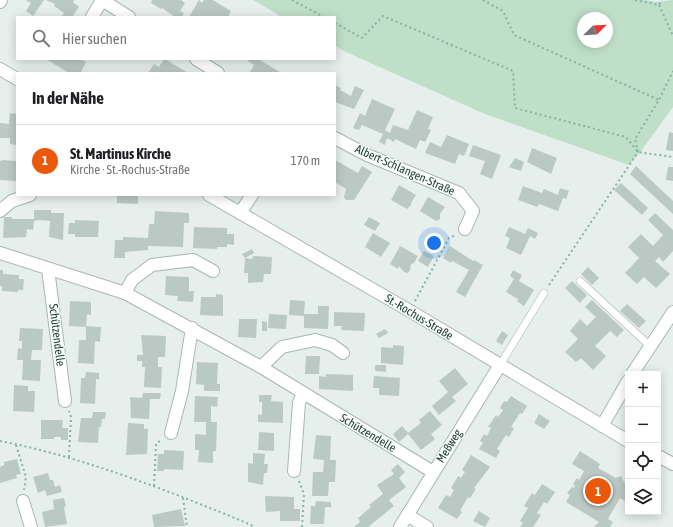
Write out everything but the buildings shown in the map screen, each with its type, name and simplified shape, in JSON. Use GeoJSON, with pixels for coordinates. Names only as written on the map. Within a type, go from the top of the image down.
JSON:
{"type":"FeatureCollection","features":[{"type":"Feature","properties":{"kind":"street"},"geometry":{"type":"LineString","coordinates":[[93,16],[102,0],[127,16]]}},
{"type":"Feature","properties":{"kind":"street"},"geometry":{"type":"LineString","coordinates":[[198,60],[216,72]]}},
{"type":"Feature","properties":{"kind":"street"},"geometry":{"type":"LineString","coordinates":[[0,69],[16,78]]}},
{"type":"Feature","properties":{"kind":"street","name":"Albert-Schlangen-Straße"},"geometry":{"type":"LineString","coordinates":[[336,139],[367,155],[458,193],[473,211],[465,229]]}},
{"type":"Feature","properties":{"kind":"street"},"geometry":{"type":"LineString","coordinates":[[0,211],[12,201],[27,196]]}},
{"type":"Feature","properties":{"kind":"street","name":"St.-Rochus-Straße"},"geometry":{"type":"LineString","coordinates":[[212,196],[625,438]]}},
{"type":"Feature","properties":{"kind":"street"},"geometry":{"type":"LineString","coordinates":[[240,213],[251,196]]}},
{"type":"Feature","properties":{"kind":"street","name":"Schützendelle"},"geometry":{"type":"LineString","coordinates":[[0,253],[125,293],[192,328],[261,367],[432,472]]}},
{"type":"Feature","properties":{"kind":"street"},"geometry":{"type":"LineString","coordinates":[[125,293],[132,280],[152,265],[193,260],[213,271]]}},
{"type":"Feature","properties":{"kind":"street","name":"Schützendelle"},"geometry":{"type":"LineString","coordinates":[[48,269],[65,401]]}},
{"type":"Feature","properties":{"kind":"street"},"geometry":{"type":"LineString","coordinates":[[634,371],[673,312]]}},
{"type":"Feature","properties":{"kind":"street"},"geometry":{"type":"LineString","coordinates":[[171,433],[182,391],[192,328]]}},
{"type":"Feature","properties":{"kind":"street"},"geometry":{"type":"LineString","coordinates":[[261,367],[282,347],[315,340],[332,345],[343,353]]}},
{"type":"Feature","properties":{"kind":"street","name":"Meßweg"},"geometry":{"type":"LineString","coordinates":[[400,527],[432,472],[500,365]]}},
{"type":"Feature","properties":{"kind":"street"},"geometry":{"type":"LineString","coordinates":[[602,426],[625,386]]}},
{"type":"Feature","properties":{"kind":"street"},"geometry":{"type":"LineString","coordinates":[[294,471],[299,403],[303,393]]}},
{"type":"Feature","properties":{"kind":"street"},"geometry":{"type":"LineString","coordinates":[[661,458],[673,464]]}},
{"type":"Feature","properties":{"kind":"street"},"geometry":{"type":"LineString","coordinates":[[23,501],[31,527]]}},
{"type":"Feature","properties":{"kind":"street"},"geometry":{"type":"LineString","coordinates":[[407,516],[427,527]]}},
{"type":"Feature","properties":{"kind":"lane"},"geometry":{"type":"LineString","coordinates":[[580,281],[650,346]]}},
{"type":"Feature","properties":{"kind":"lane"},"geometry":{"type":"LineString","coordinates":[[500,365],[544,293]]}},
{"type":"Feature","properties":{"kind":"path"},"geometry":{"type":"LineString","coordinates":[[292,0],[322,16]]}},
{"type":"Feature","properties":{"kind":"path"},"geometry":{"type":"LineString","coordinates":[[483,0],[503,11],[514,35],[659,100]]}},
{"type":"Feature","properties":{"kind":"path"},"geometry":{"type":"LineString","coordinates":[[635,0],[659,5]]}},
{"type":"Feature","properties":{"kind":"path"},"geometry":{"type":"LineString","coordinates":[[659,5],[662,0]]}},
{"type":"Feature","properties":{"kind":"path"},"geometry":{"type":"LineString","coordinates":[[659,5],[673,36]]}},
{"type":"Feature","properties":{"kind":"path"},"geometry":{"type":"LineString","coordinates":[[336,24],[362,38],[383,16],[513,71],[515,108],[626,137],[638,152],[673,157]]}},
{"type":"Feature","properties":{"kind":"path"},"geometry":{"type":"LineString","coordinates":[[544,293],[638,152],[635,139],[659,100],[673,71]]}},
{"type":"Feature","properties":{"kind":"path"},"geometry":{"type":"LineString","coordinates":[[410,311],[449,238],[456,236],[465,229]]}},
{"type":"Feature","properties":{"kind":"path"},"geometry":{"type":"LineString","coordinates":[[65,401],[71,417],[69,457]]}},
{"type":"Feature","properties":{"kind":"path"},"geometry":{"type":"LineString","coordinates":[[154,486],[156,444],[171,433]]}},
{"type":"Feature","properties":{"kind":"path"},"geometry":{"type":"LineString","coordinates":[[0,440],[69,457],[154,486],[255,527]]}},
{"type":"Feature","properties":{"kind":"path"},"geometry":{"type":"LineString","coordinates":[[16,445],[26,477],[23,501]]}},
{"type":"Feature","properties":{"kind":"path"},"geometry":{"type":"LineString","coordinates":[[294,471],[304,494],[302,527]]}},
{"type":"Feature","properties":{"kind":"path"},"geometry":{"type":"LineString","coordinates":[[183,498],[187,527]]}},
{"type":"Feature","properties":{"kind":"green space"},"geometry":{"type":"Polygon","coordinates":[[[253,0],[645,0],[656,2],[673,0],[673,107],[629,165],[485,114],[336,47],[336,16],[280,16],[253,0]]]}},
{"type":"Feature","properties":{"kind":"place","name":"St. Martinus Kirche"},"geometry":{"type":"Point","coordinates":[598,491]}}]}
